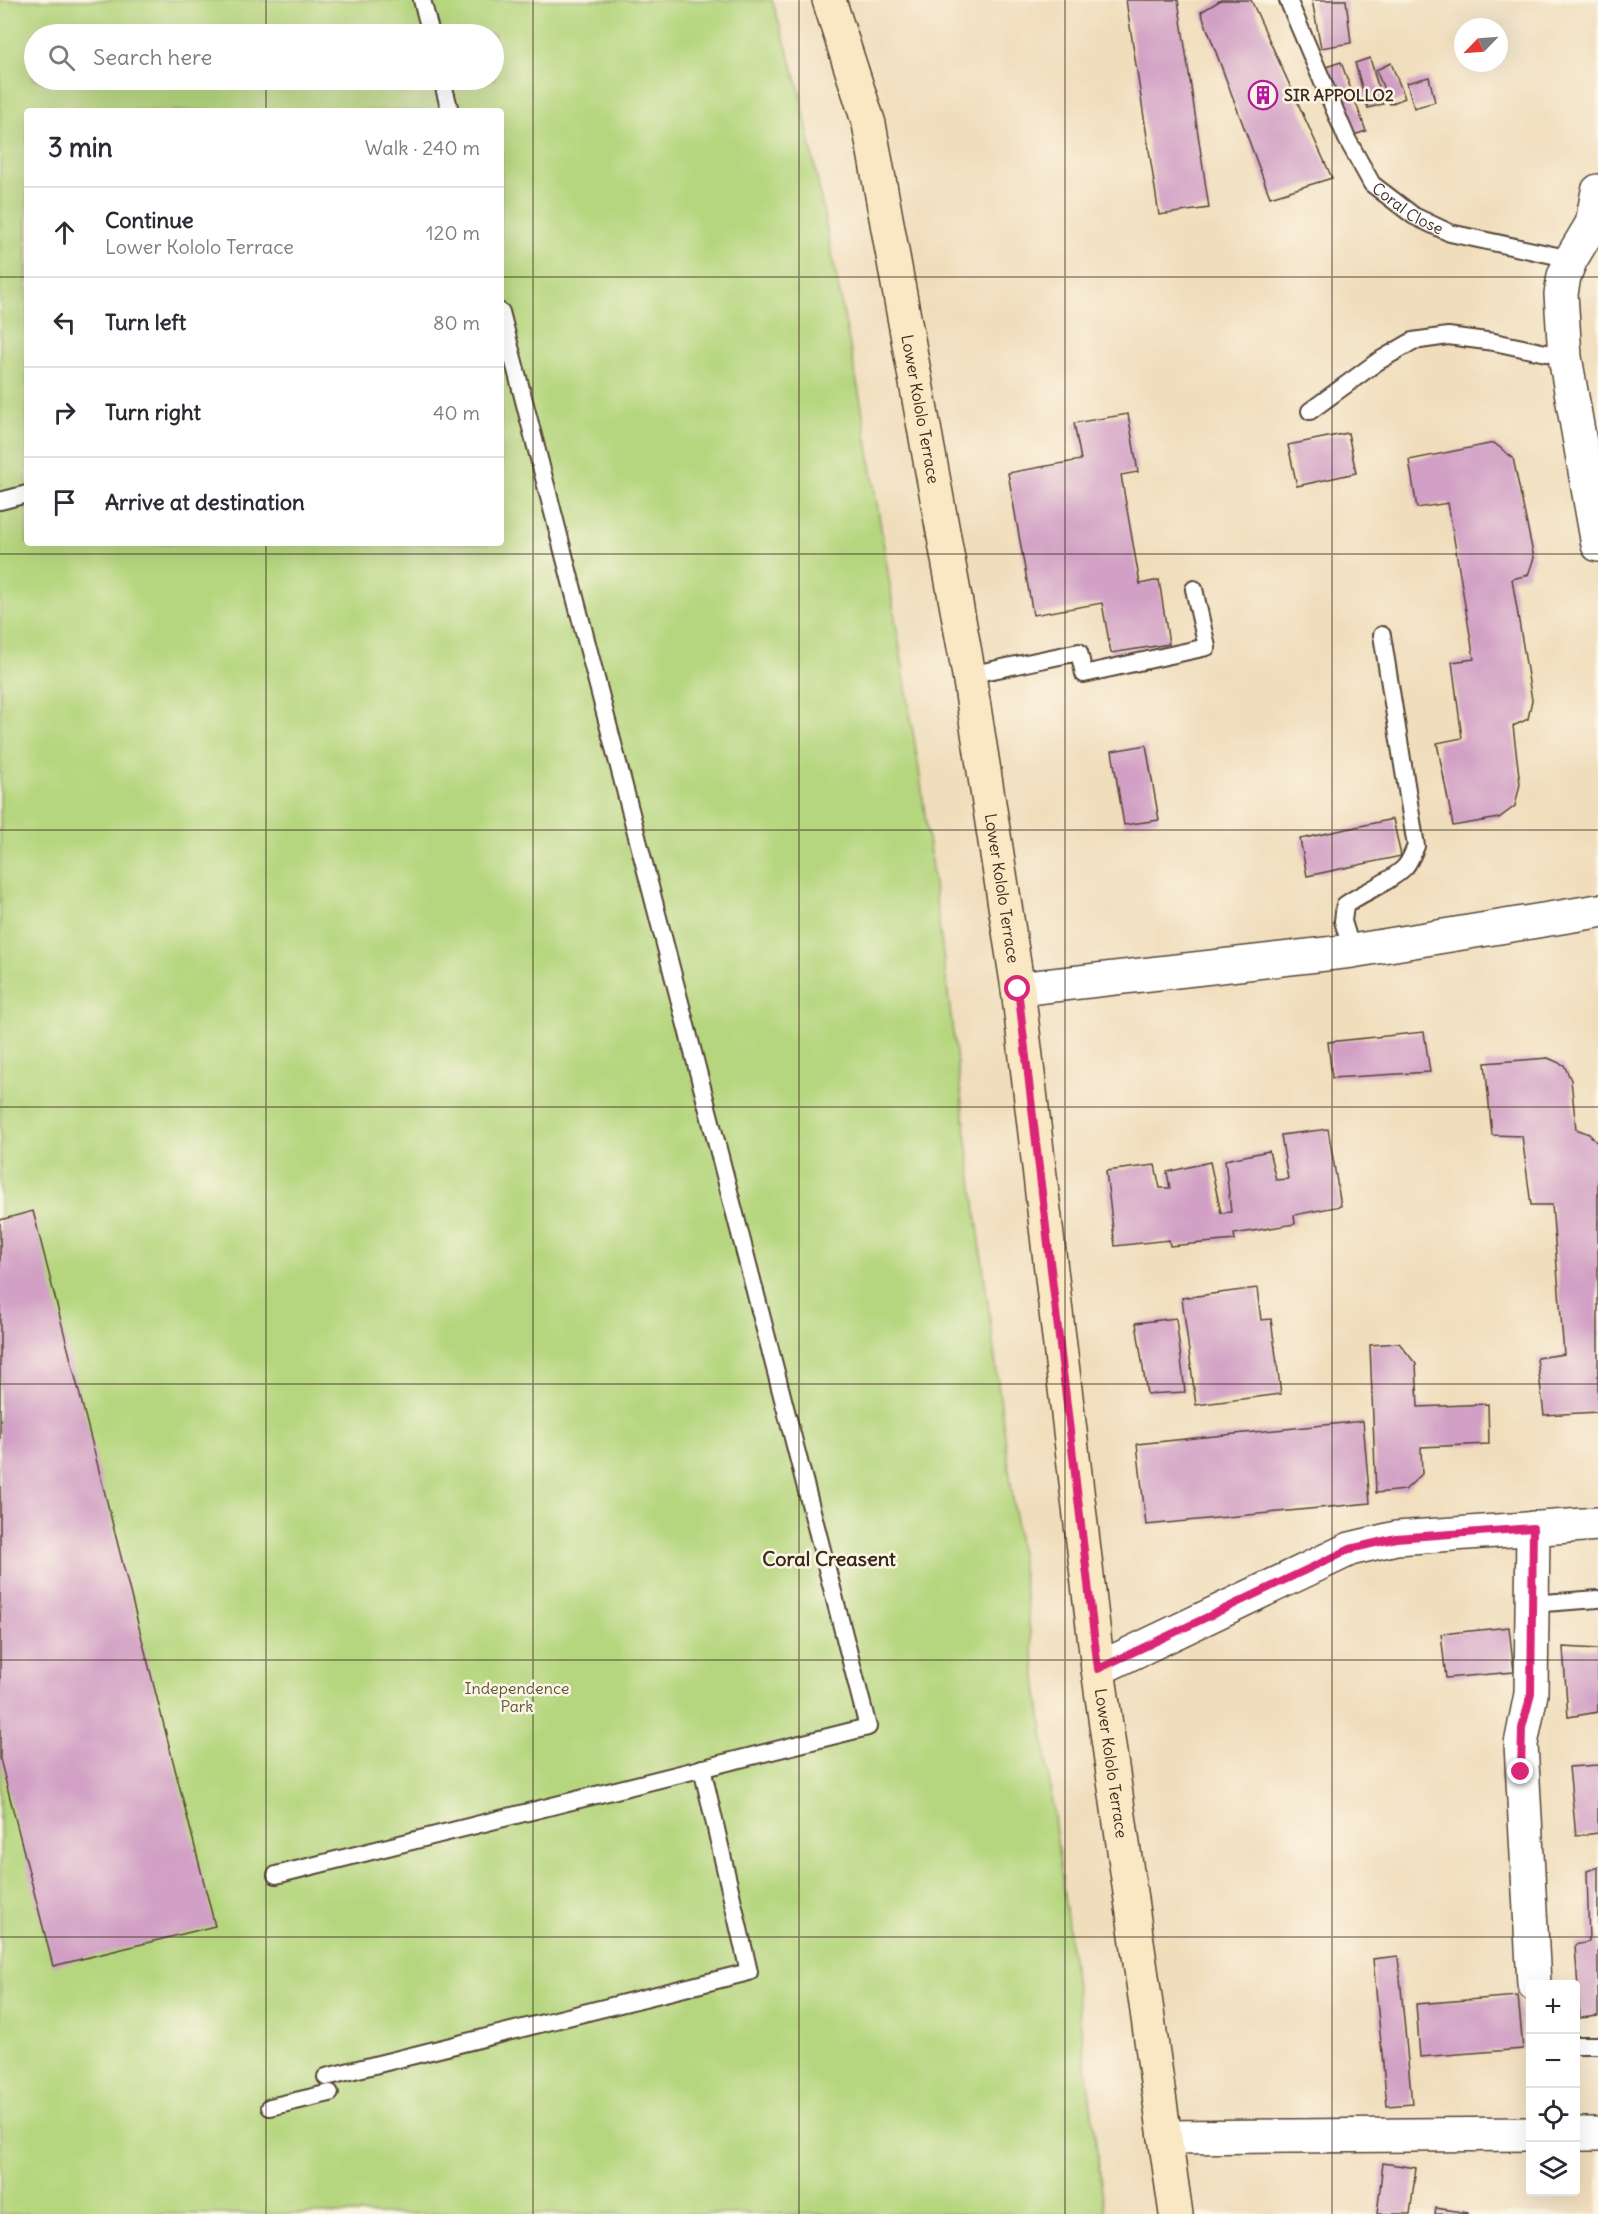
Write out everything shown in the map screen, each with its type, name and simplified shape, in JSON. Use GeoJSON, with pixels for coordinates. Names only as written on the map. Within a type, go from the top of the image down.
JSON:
{"type":"FeatureCollection","features":[{"type":"Feature","properties":{"kind":"street","name":"Lower Kololo Terrace"},"geometry":{"type":"LineString","coordinates":[[829,0],[869,124],[969,675],[1018,989],[1098,1669],[1176,2214]]}},
{"type":"Feature","properties":{"kind":"street"},"geometry":{"type":"LineString","coordinates":[[1598,191],[1592,224],[1571,260],[1564,276],[1561,294],[1564,357],[1598,545]]}},
{"type":"Feature","properties":{"kind":"street"},"geometry":{"type":"LineString","coordinates":[[1018,989],[1352,951],[1598,911]]}},
{"type":"Feature","properties":{"kind":"street"},"geometry":{"type":"LineString","coordinates":[[1098,1669],[1350,1549],[1396,1538],[1598,1524]]}},
{"type":"Feature","properties":{"kind":"street"},"geometry":{"type":"LineString","coordinates":[[1533,1528],[1531,1694],[1522,1728],[1521,1763],[1534,1980]]}},
{"type":"Feature","properties":{"kind":"street"},"geometry":{"type":"LineString","coordinates":[[1165,2137],[1526,2134]]}},
{"type":"Feature","properties":{"kind":"street"},"geometry":{"type":"LineString","coordinates":[[1580,2134],[1598,2134]]}},
{"type":"Feature","properties":{"kind":"lane"},"geometry":{"type":"LineString","coordinates":[[422,0],[428,24]]}},
{"type":"Feature","properties":{"kind":"lane","name":"Coral Close"},"geometry":{"type":"LineString","coordinates":[[1288,0],[1347,139],[1372,184],[1414,216],[1450,233],[1571,260]]}},
{"type":"Feature","properties":{"kind":"lane"},"geometry":{"type":"LineString","coordinates":[[445,90],[449,108]]}},
{"type":"Feature","properties":{"kind":"lane"},"geometry":{"type":"LineString","coordinates":[[1310,411],[1377,362],[1413,341],[1448,336],[1494,342],[1564,357]]}},
{"type":"Feature","properties":{"kind":"lane"},"geometry":{"type":"LineString","coordinates":[[276,1875],[868,1726],[508,370],[504,337]]}},
{"type":"Feature","properties":{"kind":"lane"},"geometry":{"type":"LineString","coordinates":[[0,501],[24,495]]}},
{"type":"Feature","properties":{"kind":"lane"},"geometry":{"type":"LineString","coordinates":[[969,675],[1079,652],[1084,674],[1207,647],[1194,589]]}},
{"type":"Feature","properties":{"kind":"lane"},"geometry":{"type":"LineString","coordinates":[[1352,951],[1343,921],[1345,905],[1383,884],[1406,866],[1416,846],[1382,635]]}},
{"type":"Feature","properties":{"kind":"lane"},"geometry":{"type":"LineString","coordinates":[[1531,1604],[1598,1599]]}},
{"type":"Feature","properties":{"kind":"lane"},"geometry":{"type":"LineString","coordinates":[[270,2107],[328,2085],[749,1972],[702,1768]]}},
{"type":"Feature","properties":{"kind":"lane"},"geometry":{"type":"LineString","coordinates":[[1580,2045],[1598,2045]]}},
{"type":"Feature","properties":{"kind":"green space","name":"Independence Park"},"geometry":{"type":"Polygon","coordinates":[[[0,0],[772,0],[800,92],[862,408],[920,776],[1105,2214],[0,2214],[0,0]]]}},
{"type":"Feature","properties":{"kind":"building"},"geometry":{"type":"Polygon","coordinates":[[[1126,0],[1178,0],[1209,208],[1159,215],[1126,0]]]}},
{"type":"Feature","properties":{"kind":"building","name":"SIR APPOLLO2"},"geometry":{"type":"Polygon","coordinates":[[[1221,0],[1251,0],[1332,178],[1270,197],[1201,12],[1221,0]]]}},
{"type":"Feature","properties":{"kind":"building"},"geometry":{"type":"Polygon","coordinates":[[[1312,0],[1346,0],[1351,43],[1321,48],[1312,0]]]}},
{"type":"Feature","properties":{"kind":"building"},"geometry":{"type":"Polygon","coordinates":[[[1370,58],[1383,104],[1368,108],[1355,63],[1370,58]]]}},
{"type":"Feature","properties":{"kind":"building"},"geometry":{"type":"Polygon","coordinates":[[[1341,62],[1366,131],[1351,136],[1326,67],[1341,62]]]}},
{"type":"Feature","properties":{"kind":"building"},"geometry":{"type":"Polygon","coordinates":[[[1391,63],[1405,98],[1390,104],[1376,70],[1391,63]]]}},
{"type":"Feature","properties":{"kind":"building"},"geometry":{"type":"Polygon","coordinates":[[[1429,77],[1435,102],[1414,108],[1407,83],[1429,77]]]}},
{"type":"Feature","properties":{"kind":"building"},"geometry":{"type":"Polygon","coordinates":[[[1128,414],[1138,472],[1121,475],[1140,584],[1159,580],[1169,644],[1111,653],[1102,603],[1033,615],[1008,473],[1081,460],[1074,423],[1128,414]]]}},
{"type":"Feature","properties":{"kind":"building"},"geometry":{"type":"Polygon","coordinates":[[[1348,433],[1356,473],[1297,486],[1288,445],[1348,433]]]}},
{"type":"Feature","properties":{"kind":"building"},"geometry":{"type":"Polygon","coordinates":[[[1494,443],[1513,458],[1534,558],[1528,575],[1512,579],[1532,700],[1528,719],[1513,726],[1520,784],[1515,806],[1499,818],[1453,826],[1437,743],[1462,738],[1452,662],[1474,659],[1448,503],[1417,508],[1409,460],[1494,443]]]}},
{"type":"Feature","properties":{"kind":"building"},"geometry":{"type":"Polygon","coordinates":[[[1146,745],[1159,820],[1124,825],[1112,751],[1146,745]]]}},
{"type":"Feature","properties":{"kind":"building"},"geometry":{"type":"Polygon","coordinates":[[[1393,819],[1401,856],[1307,876],[1300,839],[1393,819]]]}},
{"type":"Feature","properties":{"kind":"building"},"geometry":{"type":"Polygon","coordinates":[[[1424,1032],[1430,1072],[1332,1078],[1328,1042],[1424,1032]]]}},
{"type":"Feature","properties":{"kind":"building"},"geometry":{"type":"Polygon","coordinates":[[[1548,1058],[1564,1065],[1571,1080],[1576,1129],[1589,1134],[1598,1144],[1598,1412],[1544,1415],[1537,1358],[1564,1354],[1552,1205],[1531,1205],[1522,1136],[1492,1135],[1485,1063],[1548,1058]]]}},
{"type":"Feature","properties":{"kind":"building"},"geometry":{"type":"Polygon","coordinates":[[[1328,1129],[1341,1206],[1294,1215],[1295,1224],[1234,1234],[1235,1240],[1170,1246],[1169,1240],[1115,1246],[1106,1171],[1155,1165],[1160,1188],[1170,1188],[1167,1172],[1210,1162],[1221,1213],[1231,1212],[1225,1160],[1269,1151],[1276,1180],[1288,1179],[1281,1135],[1328,1129]]]}},
{"type":"Feature","properties":{"kind":"building"},"geometry":{"type":"Polygon","coordinates":[[[33,1211],[215,1926],[53,1966],[0,1759],[0,1220],[33,1211]]]}},
{"type":"Feature","properties":{"kind":"building"},"geometry":{"type":"Polygon","coordinates":[[[1257,1288],[1261,1320],[1271,1319],[1281,1394],[1196,1405],[1182,1298],[1257,1288]]]}},
{"type":"Feature","properties":{"kind":"building"},"geometry":{"type":"Polygon","coordinates":[[[1176,1318],[1185,1392],[1147,1394],[1136,1323],[1176,1318]]]}},
{"type":"Feature","properties":{"kind":"building"},"geometry":{"type":"Polygon","coordinates":[[[1399,1343],[1416,1364],[1418,1407],[1488,1404],[1489,1444],[1421,1447],[1422,1474],[1405,1490],[1376,1493],[1370,1345],[1399,1343]]]}},
{"type":"Feature","properties":{"kind":"building"},"geometry":{"type":"Polygon","coordinates":[[[1363,1421],[1370,1503],[1146,1525],[1137,1444],[1363,1421]]]}},
{"type":"Feature","properties":{"kind":"building"},"geometry":{"type":"Polygon","coordinates":[[[1509,1627],[1514,1672],[1446,1678],[1441,1634],[1509,1627]]]}},
{"type":"Feature","properties":{"kind":"building"},"geometry":{"type":"Polygon","coordinates":[[[1563,1647],[1598,1649],[1598,1712],[1568,1717],[1563,1647]]]}},
{"type":"Feature","properties":{"kind":"building"},"geometry":{"type":"Polygon","coordinates":[[[1598,1765],[1598,1833],[1576,1836],[1569,1767],[1598,1765]]]}},
{"type":"Feature","properties":{"kind":"building"},"geometry":{"type":"Polygon","coordinates":[[[1598,1867],[1598,2016],[1580,2018],[1580,1980],[1577,1980],[1575,1945],[1589,1942],[1587,1871],[1598,1867]]]}},
{"type":"Feature","properties":{"kind":"building"},"geometry":{"type":"Polygon","coordinates":[[[1398,1956],[1412,2104],[1387,2106],[1373,1959],[1398,1956]]]}},
{"type":"Feature","properties":{"kind":"building"},"geometry":{"type":"Polygon","coordinates":[[[1518,1996],[1523,2049],[1420,2057],[1416,2004],[1518,1996]]]}},
{"type":"Feature","properties":{"kind":"building"},"geometry":{"type":"Polygon","coordinates":[[[1383,2163],[1416,2168],[1410,2214],[1377,2214],[1383,2163]]]}},
{"type":"Feature","properties":{"kind":"building"},"geometry":{"type":"Polygon","coordinates":[[[1436,2208],[1468,2213],[1468,2214],[1435,2214],[1436,2208]]]}},
{"type":"Feature","properties":{"kind":"place","name":"SIR APPOLLO2"},"geometry":{"type":"Point","coordinates":[1263,95]}},
{"type":"Feature","properties":{"kind":"district","name":"Coral Creasent"},"geometry":{"type":"Point","coordinates":[829,1559]}},
{"type":"Feature","properties":{"kind":"route"},"geometry":{"type":"LineString","coordinates":[[1018,989],[1098,1669],[1350,1549],[1396,1538],[1533,1528],[1531,1694],[1522,1728],[1521,1772]]}}]}
